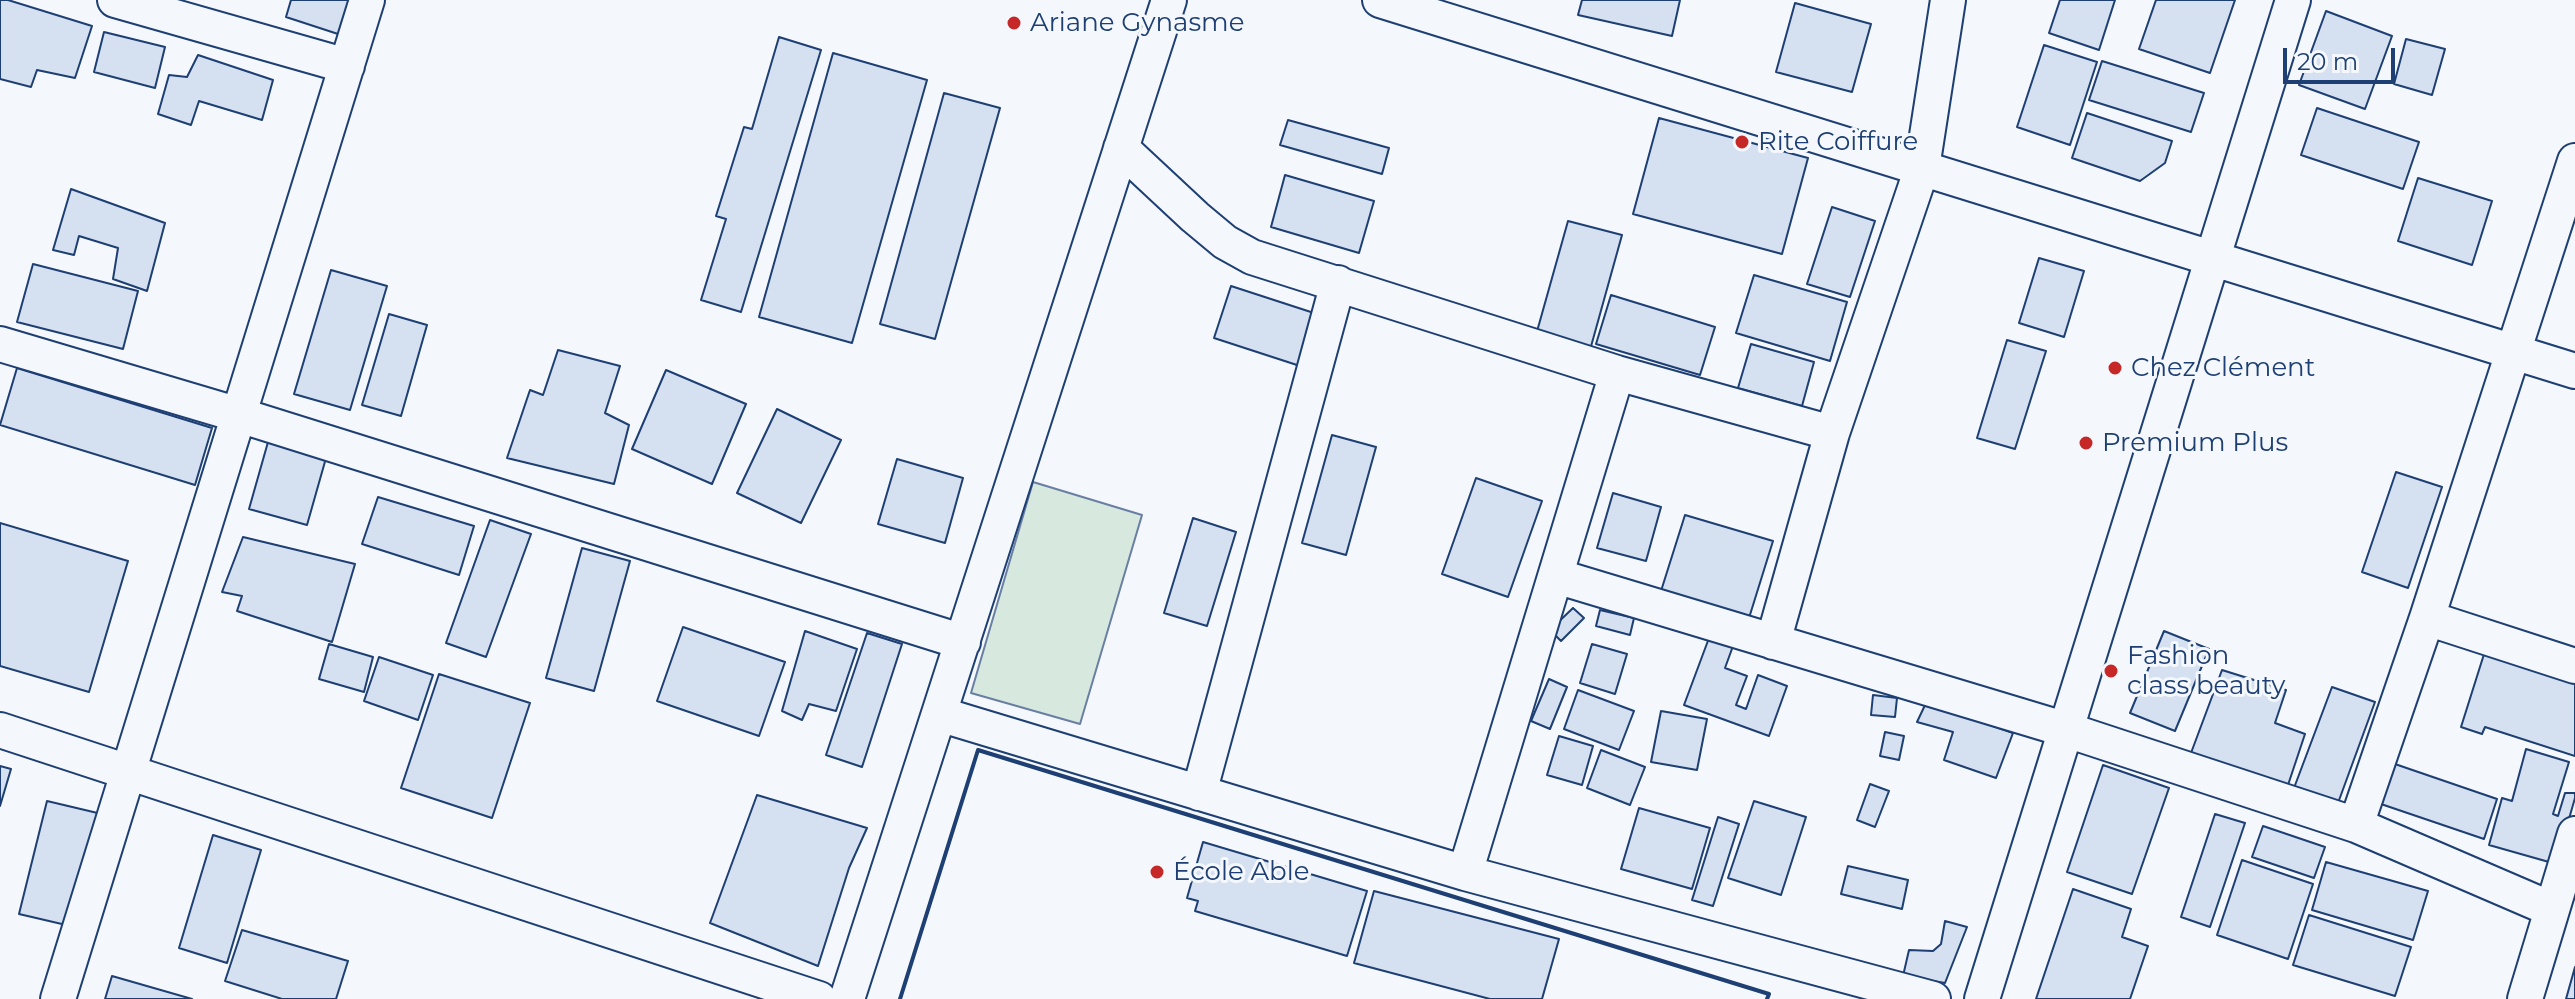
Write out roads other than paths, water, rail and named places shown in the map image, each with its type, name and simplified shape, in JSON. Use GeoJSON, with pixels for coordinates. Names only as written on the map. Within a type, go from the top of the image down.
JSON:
{"type":"FeatureCollection","features":[{"type":"Feature","properties":{"kind":"street"},"geometry":{"type":"LineString","coordinates":[[115,0],[347,66]]}},
{"type":"Feature","properties":{"kind":"street"},"geometry":{"type":"LineString","coordinates":[[58,999],[367,0]]}},
{"type":"Feature","properties":{"kind":"street"},"geometry":{"type":"LineString","coordinates":[[847,999],[1169,0]]}},
{"type":"Feature","properties":{"kind":"street"},"geometry":{"type":"LineString","coordinates":[[1380,0],[2575,371]]}},
{"type":"Feature","properties":{"kind":"street"},"geometry":{"type":"LineString","coordinates":[[1773,642],[1832,433],[1922,168],[1948,0]]}},
{"type":"Feature","properties":{"kind":"street"},"geometry":{"type":"LineString","coordinates":[[1982,999],[2293,0]]}},
{"type":"Feature","properties":{"kind":"street"},"geometry":{"type":"LineString","coordinates":[[1121,148],[1225,242],[1252,257],[1617,373],[1832,433]]}},
{"type":"Feature","properties":{"kind":"street"},"geometry":{"type":"LineString","coordinates":[[2356,825],[2427,618],[2575,161]]}},
{"type":"Feature","properties":{"kind":"street"},"geometry":{"type":"LineString","coordinates":[[1199,793],[1338,283]]}},
{"type":"Feature","properties":{"kind":"street"},"geometry":{"type":"LineString","coordinates":[[0,344],[239,415],[963,642]]}},
{"type":"Feature","properties":{"kind":"street"},"geometry":{"type":"LineString","coordinates":[[1465,873],[1617,373]]}},
{"type":"Feature","properties":{"kind":"street"},"geometry":{"type":"LineString","coordinates":[[1556,576],[2067,730],[2356,825],[2551,909]]}},
{"type":"Feature","properties":{"kind":"street"},"geometry":{"type":"LineString","coordinates":[[2427,618],[2575,666]]}},
{"type":"Feature","properties":{"kind":"street"},"geometry":{"type":"LineString","coordinates":[[939,714],[1465,873],[1933,999]]}},
{"type":"Feature","properties":{"kind":"street"},"geometry":{"type":"LineString","coordinates":[[0,730],[819,999]]}},
{"type":"Feature","properties":{"kind":"street"},"geometry":{"type":"LineString","coordinates":[[2525,999],[2575,834]]}},
{"type":"Feature","properties":{"kind":"place","name":"Ariane Gynasme"},"geometry":{"type":"Point","coordinates":[1014,23]}},
{"type":"Feature","properties":{"kind":"place","name":"Rite Coiffure"},"geometry":{"type":"Point","coordinates":[1742,142]}},
{"type":"Feature","properties":{"kind":"place","name":"Chez Clément"},"geometry":{"type":"Point","coordinates":[2115,368]}},
{"type":"Feature","properties":{"kind":"place","name":"Premium Plus"},"geometry":{"type":"Point","coordinates":[2086,443]}},
{"type":"Feature","properties":{"kind":"place","name":"Fashion class beauty"},"geometry":{"type":"Point","coordinates":[2111,671]}},
{"type":"Feature","properties":{"kind":"place","name":"École Able"},"geometry":{"type":"Point","coordinates":[1157,872]}}]}
